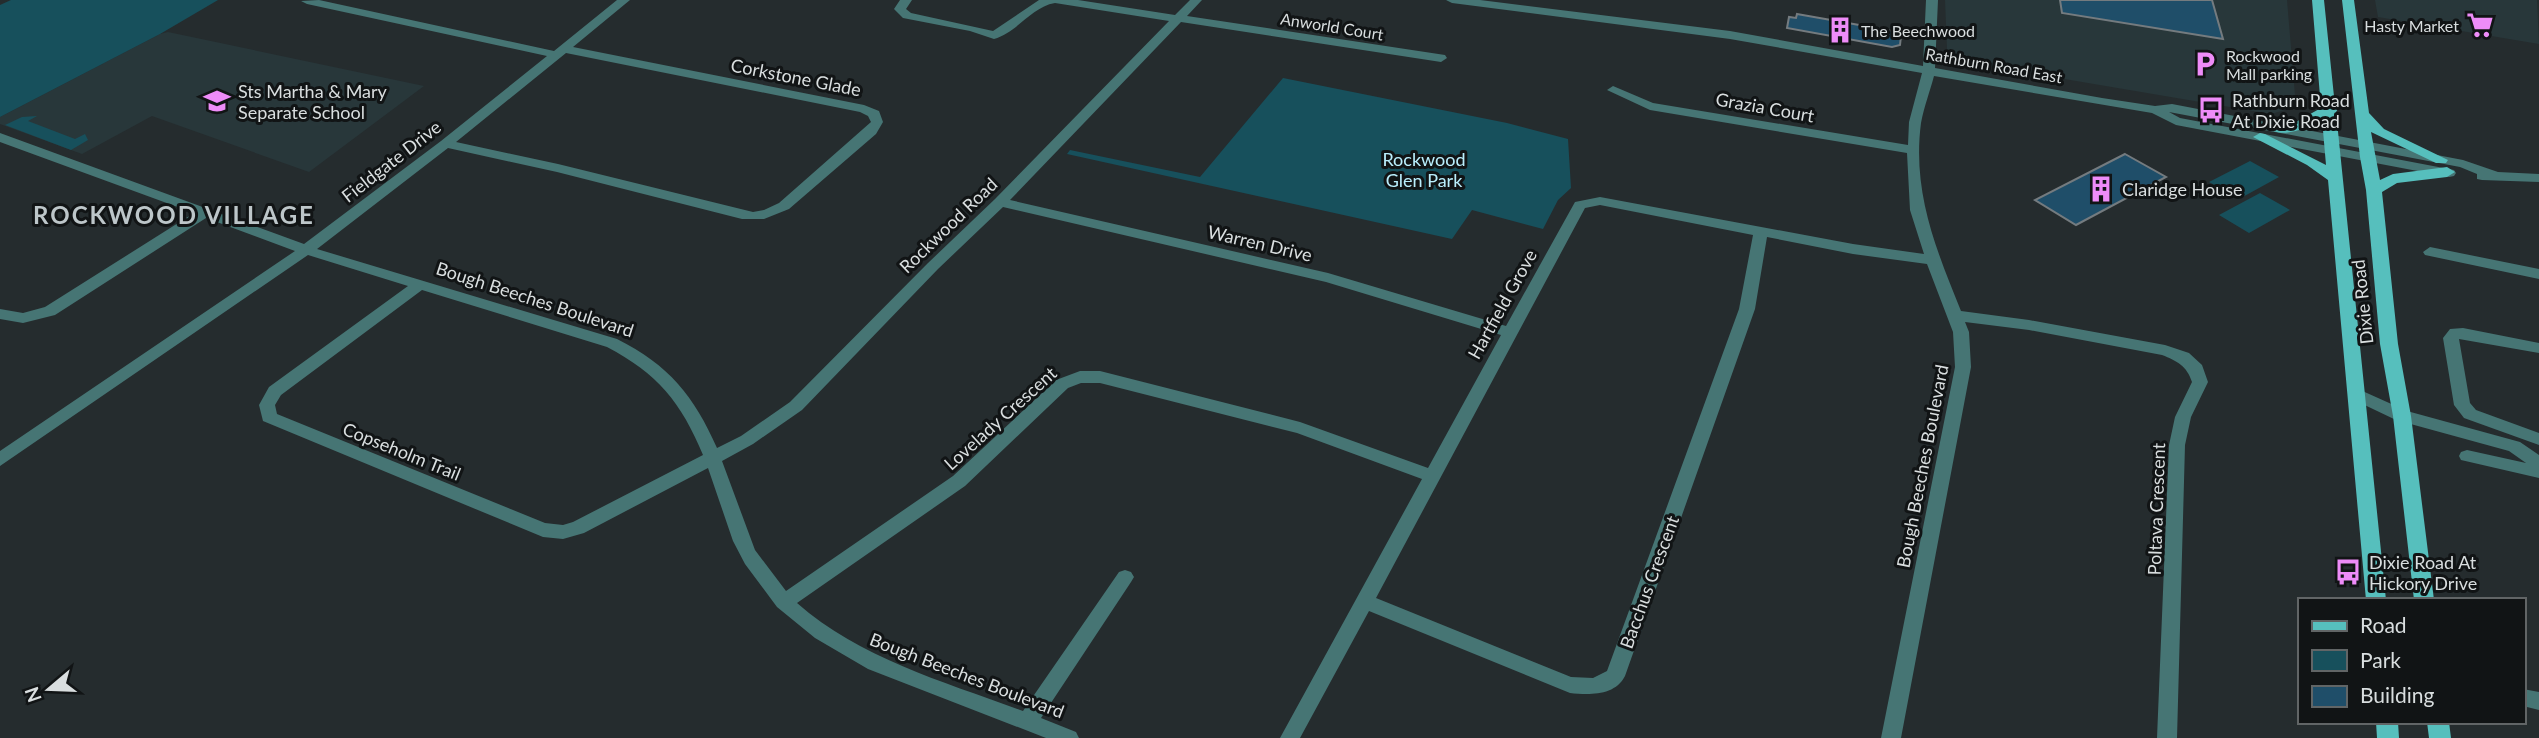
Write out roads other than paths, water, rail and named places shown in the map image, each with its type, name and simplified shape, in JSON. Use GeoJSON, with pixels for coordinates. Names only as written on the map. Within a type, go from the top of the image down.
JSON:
{"type":"FeatureCollection","features":[{"type":"Feature","properties":{"kind":"main road","name":"Dixie Road"},"geometry":{"type":"LineString","coordinates":[[2318,0],[2376,598]]}},
{"type":"Feature","properties":{"kind":"main road","name":"Dixie Road"},"geometry":{"type":"LineString","coordinates":[[2348,0],[2364,116],[2366,151],[2374,190],[2389,344],[2402,416],[2424,598]]}},
{"type":"Feature","properties":{"kind":"main road"},"geometry":{"type":"LineString","coordinates":[[2274,127],[2297,127],[2330,109]]}},
{"type":"Feature","properties":{"kind":"main road"},"geometry":{"type":"LineString","coordinates":[[2364,116],[2379,132],[2444,166]]}},
{"type":"Feature","properties":{"kind":"main road"},"geometry":{"type":"LineString","coordinates":[[2260,137],[2312,162],[2337,180]]}},
{"type":"Feature","properties":{"kind":"main road"},"geometry":{"type":"LineString","coordinates":[[2374,190],[2393,179],[2444,166]]}},
{"type":"Feature","properties":{"kind":"street","name":"Fieldgate Drive"},"geometry":{"type":"LineString","coordinates":[[0,460],[306,250],[446,144],[624,0]]}},
{"type":"Feature","properties":{"kind":"street","name":"Anworld Court"},"geometry":{"type":"LineString","coordinates":[[906,0],[900,9],[907,16],[972,28],[994,35],[1008,29],[1037,4],[1050,0],[1441,58]]}},
{"type":"Feature","properties":{"kind":"street","name":"Rockwood Road"},"geometry":{"type":"LineString","coordinates":[[712,458],[769,427],[796,405],[1000,202],[1196,0]]}},
{"type":"Feature","properties":{"kind":"street","name":"Rathburn Road East"},"geometry":{"type":"LineString","coordinates":[[1452,0],[1730,35],[1929,72],[2155,110],[2172,108],[2274,127],[2332,144],[2444,166],[2472,177],[2493,175],[2539,178]]}},
{"type":"Feature","properties":{"kind":"street","name":"Bough Beeches Boulevard"},"geometry":{"type":"LineString","coordinates":[[1891,738],[1963,367],[1964,349],[1956,316],[1933,260],[1917,209],[1914,150],[1919,101],[1929,72],[1932,0]]}},
{"type":"Feature","properties":{"kind":"street"},"geometry":{"type":"LineString","coordinates":[[307,1],[561,52]]}},
{"type":"Feature","properties":{"kind":"street","name":"Corkstone Glade"},"geometry":{"type":"LineString","coordinates":[[446,144],[756,216],[772,213],[784,206],[871,131],[877,122],[874,114],[864,108],[561,52]]}},
{"type":"Feature","properties":{"kind":"street","name":"Grazia Court"},"geometry":{"type":"LineString","coordinates":[[1613,90],[1650,106],[1914,150]]}},
{"type":"Feature","properties":{"kind":"street","name":"Rathburn Road East"},"geometry":{"type":"LineString","coordinates":[[2155,110],[2176,121],[2260,137],[2332,144]]}},
{"type":"Feature","properties":{"kind":"street","name":"Bough Beeches Boulevard"},"geometry":{"type":"LineString","coordinates":[[0,137],[306,250],[612,343],[637,354],[658,369],[675,387],[712,458],[749,556],[784,602],[807,625],[853,653],[1069,738]]}},
{"type":"Feature","properties":{"kind":"street","name":"Hartfield Grove"},"geometry":{"type":"LineString","coordinates":[[1290,738],[1575,210],[1583,203],[1600,201],[1853,249],[1933,260]]}},
{"type":"Feature","properties":{"kind":"street","name":"Warren Drive"},"geometry":{"type":"LineString","coordinates":[[1000,202],[1338,281],[1509,331]]}},
{"type":"Feature","properties":{"kind":"street"},"geometry":{"type":"LineString","coordinates":[[0,314],[23,318],[50,311],[204,213]]}},
{"type":"Feature","properties":{"kind":"street","name":"Bacchus Crescent"},"geometry":{"type":"LineString","coordinates":[[1364,601],[1570,685],[1589,688],[1611,679],[1620,667],[1747,310],[1760,230]]}},
{"type":"Feature","properties":{"kind":"street"},"geometry":{"type":"LineString","coordinates":[[2430,252],[2539,274]]}},
{"type":"Feature","properties":{"kind":"street","name":"Copseholm Trail"},"geometry":{"type":"LineString","coordinates":[[421,284],[275,391],[267,405],[269,417],[543,530],[555,532],[586,524],[712,458]]}},
{"type":"Feature","properties":{"kind":"street","name":"Poltava Crescent"},"geometry":{"type":"LineString","coordinates":[[1956,316],[2029,325],[2165,350],[2187,360],[2198,372],[2199,386],[2183,417],[2177,445],[2167,738]]}},
{"type":"Feature","properties":{"kind":"street"},"geometry":{"type":"LineString","coordinates":[[2539,348],[2463,333],[2455,333],[2451,338],[2462,405],[2470,414],[2539,439]]}},
{"type":"Feature","properties":{"kind":"street","name":"Lovelady Crescent"},"geometry":{"type":"LineString","coordinates":[[784,602],[938,498],[1059,386],[1080,377],[1100,377],[1300,428],[1431,476]]}},
{"type":"Feature","properties":{"kind":"street"},"geometry":{"type":"LineString","coordinates":[[2358,395],[2402,416],[2514,446],[2539,463]]}},
{"type":"Feature","properties":{"kind":"street"},"geometry":{"type":"LineString","coordinates":[[2467,456],[2539,472]]}},
{"type":"Feature","properties":{"kind":"street"},"geometry":{"type":"LineString","coordinates":[[1028,721],[1125,578]]}},
{"type":"Feature","properties":{"kind":"place","name":"Hasty Market"},"geometry":{"type":"Point","coordinates":[2480,25]}},
{"type":"Feature","properties":{"kind":"place","name":"The Beechwood"},"geometry":{"type":"Point","coordinates":[1840,30]}},
{"type":"Feature","properties":{"kind":"place","name":"Rockwood Mall parking"},"geometry":{"type":"Point","coordinates":[2205,64]}},
{"type":"Feature","properties":{"kind":"place","name":"Sts Martha & Mary Separate School"},"geometry":{"type":"Point","coordinates":[217,101]}},
{"type":"Feature","properties":{"kind":"place","name":"Rathburn Road At Dixie Road"},"geometry":{"type":"Point","coordinates":[2211,110]}},
{"type":"Feature","properties":{"kind":"place","name":"Claridge House"},"geometry":{"type":"Point","coordinates":[2101,189]}},
{"type":"Feature","properties":{"kind":"place","name":"Dixie Road At Hickory Drive"},"geometry":{"type":"Point","coordinates":[2348,572]}},
{"type":"Feature","properties":{"kind":"district","name":"ROCKWOOD VILLAGE"},"geometry":{"type":"Point","coordinates":[174,214]}},
{"type":"Feature","properties":{"kind":"park label","name":"Rockwood Glen Park"},"geometry":{"type":"Point","coordinates":[1424,169]}}]}
